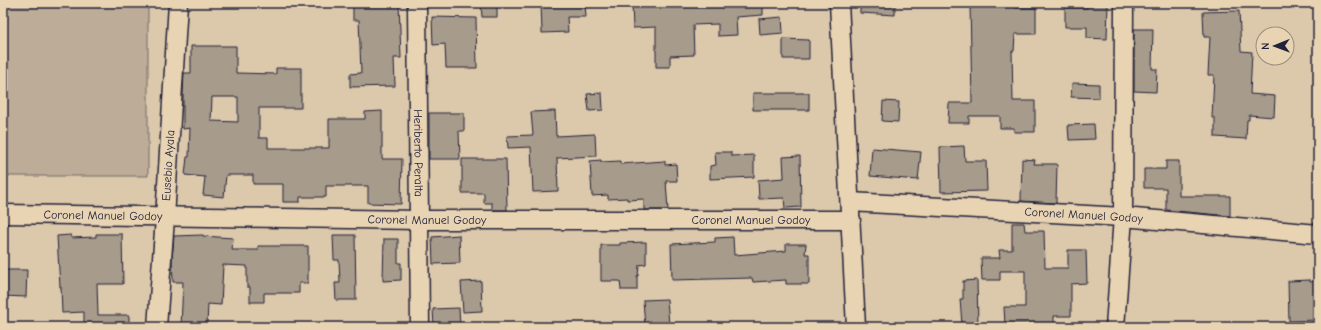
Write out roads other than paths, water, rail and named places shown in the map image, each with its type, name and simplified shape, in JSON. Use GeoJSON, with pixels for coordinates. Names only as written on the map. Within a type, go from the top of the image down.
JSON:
{"type":"FeatureCollection","features":[{"type":"Feature","properties":{"kind":"street","name":"Eusebio Ayala"},"geometry":{"type":"LineString","coordinates":[[157,327],[178,3]]}},
{"type":"Feature","properties":{"kind":"street","name":"Heriberto Peralta"},"geometry":{"type":"LineString","coordinates":[[417,3],[420,327]]}},
{"type":"Feature","properties":{"kind":"street"},"geometry":{"type":"LineString","coordinates":[[839,3],[856,327]]}},
{"type":"Feature","properties":{"kind":"street"},"geometry":{"type":"LineString","coordinates":[[1115,327],[1123,217],[1124,3]]}},
{"type":"Feature","properties":{"kind":"street","name":"Coronel Manuel Godoy"},"geometry":{"type":"LineString","coordinates":[[850,202],[1123,217],[1318,234]]}},
{"type":"Feature","properties":{"kind":"street","name":"Coronel Manuel Godoy"},"geometry":{"type":"LineString","coordinates":[[3,214],[165,218],[419,220],[851,220]]}}]}
